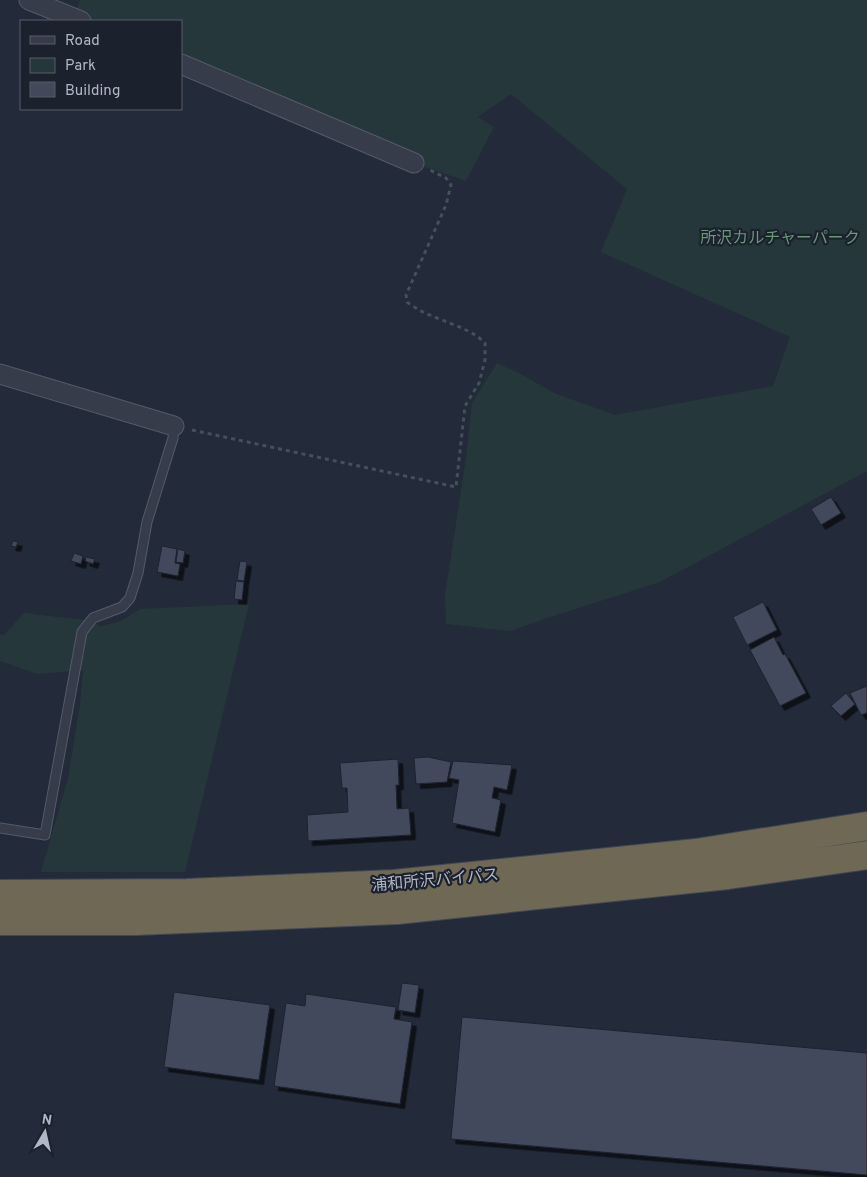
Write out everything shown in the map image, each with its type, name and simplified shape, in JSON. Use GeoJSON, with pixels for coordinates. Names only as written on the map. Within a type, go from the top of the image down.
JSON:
{"type":"FeatureCollection","features":[{"type":"Feature","properties":{"kind":"highway","name":"浦和所沢バイパス"},"geometry":{"type":"LineString","coordinates":[[0,894],[187,893],[394,884],[696,853],[867,826]]}},
{"type":"Feature","properties":{"kind":"highway","name":"浦和所沢バイパス"},"geometry":{"type":"LineString","coordinates":[[0,921],[136,921],[397,910],[728,875],[867,855]]}},
{"type":"Feature","properties":{"kind":"street"},"geometry":{"type":"LineString","coordinates":[[28,0],[78,20]]}},
{"type":"Feature","properties":{"kind":"street"},"geometry":{"type":"LineString","coordinates":[[182,64],[414,163]]}},
{"type":"Feature","properties":{"kind":"street"},"geometry":{"type":"LineString","coordinates":[[0,374],[174,426]]}},
{"type":"Feature","properties":{"kind":"lane"},"geometry":{"type":"LineString","coordinates":[[0,828],[46,835],[82,632],[93,618],[122,607],[130,598],[138,573],[147,522],[174,426]]}},
{"type":"Feature","properties":{"kind":"path"},"geometry":{"type":"LineString","coordinates":[[174,426],[456,487],[465,406],[479,383],[485,360],[486,343],[477,335],[419,312],[407,302],[406,295],[446,205],[451,185],[446,178],[414,163]]}},
{"type":"Feature","properties":{"kind":"green space","name":"所沢カルチャーパーク"},"geometry":{"type":"Polygon","coordinates":[[[80,0],[867,0],[867,471],[660,582],[511,631],[446,624],[445,595],[466,458],[472,403],[497,363],[554,393],[615,415],[773,386],[790,337],[601,252],[627,189],[511,94],[478,117],[494,127],[466,181],[414,163],[182,64],[182,20],[79,20],[74,18],[80,0]]]}},
{"type":"Feature","properties":{"kind":"green space"},"geometry":{"type":"Polygon","coordinates":[[[249,604],[185,872],[41,872],[68,778],[80,705],[83,670],[37,674],[0,661],[0,634],[4,635],[24,613],[85,620],[101,626],[121,621],[140,609],[249,604]]]}},
{"type":"Feature","properties":{"kind":"building"},"geometry":{"type":"Polygon","coordinates":[[[831,497],[841,513],[821,525],[811,509],[831,497]]]}},
{"type":"Feature","properties":{"kind":"building"},"geometry":{"type":"Polygon","coordinates":[[[13,541],[18,542],[16,547],[11,546],[13,541]]]}},
{"type":"Feature","properties":{"kind":"building"},"geometry":{"type":"Polygon","coordinates":[[[162,546],[177,549],[175,563],[180,564],[178,576],[157,572],[162,546]]]}},
{"type":"Feature","properties":{"kind":"building"},"geometry":{"type":"Polygon","coordinates":[[[178,549],[185,551],[183,563],[176,562],[178,549]]]}},
{"type":"Feature","properties":{"kind":"building"},"geometry":{"type":"Polygon","coordinates":[[[74,553],[83,556],[81,564],[71,561],[74,553]]]}},
{"type":"Feature","properties":{"kind":"building"},"geometry":{"type":"Polygon","coordinates":[[[86,557],[95,559],[93,564],[85,561],[86,557]]]}},
{"type":"Feature","properties":{"kind":"building"},"geometry":{"type":"Polygon","coordinates":[[[240,561],[247,562],[244,581],[237,580],[240,561]]]}},
{"type":"Feature","properties":{"kind":"building"},"geometry":{"type":"Polygon","coordinates":[[[236,581],[244,582],[242,600],[234,599],[236,581]]]}},
{"type":"Feature","properties":{"kind":"building"},"geometry":{"type":"Polygon","coordinates":[[[763,602],[777,630],[747,645],[733,617],[763,602]]]}},
{"type":"Feature","properties":{"kind":"building"},"geometry":{"type":"Polygon","coordinates":[[[774,637],[806,693],[780,706],[750,650],[774,637]]]}},
{"type":"Feature","properties":{"kind":"building"},"geometry":{"type":"Polygon","coordinates":[[[867,686],[867,713],[861,715],[850,693],[867,686]]]}},
{"type":"Feature","properties":{"kind":"building"},"geometry":{"type":"Polygon","coordinates":[[[846,693],[855,704],[841,716],[831,706],[846,693]]]}},
{"type":"Feature","properties":{"kind":"building"},"geometry":{"type":"Polygon","coordinates":[[[428,757],[451,762],[447,782],[416,784],[414,758],[428,757]]]}},
{"type":"Feature","properties":{"kind":"building"},"geometry":{"type":"Polygon","coordinates":[[[398,759],[399,785],[396,785],[397,809],[409,808],[411,835],[308,841],[307,815],[348,812],[347,788],[342,788],[340,763],[398,759]]]}},
{"type":"Feature","properties":{"kind":"building"},"geometry":{"type":"Polygon","coordinates":[[[453,761],[512,765],[507,790],[494,787],[492,798],[501,800],[495,832],[452,823],[459,780],[449,778],[453,761]]]}},
{"type":"Feature","properties":{"kind":"building"},"geometry":{"type":"Polygon","coordinates":[[[402,983],[419,985],[415,1013],[398,1010],[402,983]]]}},
{"type":"Feature","properties":{"kind":"building"},"geometry":{"type":"Polygon","coordinates":[[[174,992],[270,1005],[259,1080],[164,1067],[174,992]]]}},
{"type":"Feature","properties":{"kind":"building"},"geometry":{"type":"Polygon","coordinates":[[[306,994],[396,1007],[394,1019],[412,1022],[400,1104],[274,1086],[286,1003],[305,1006],[306,994]]]}},
{"type":"Feature","properties":{"kind":"building"},"geometry":{"type":"Polygon","coordinates":[[[462,1017],[867,1053],[867,1175],[451,1139],[462,1017]]]}}]}
